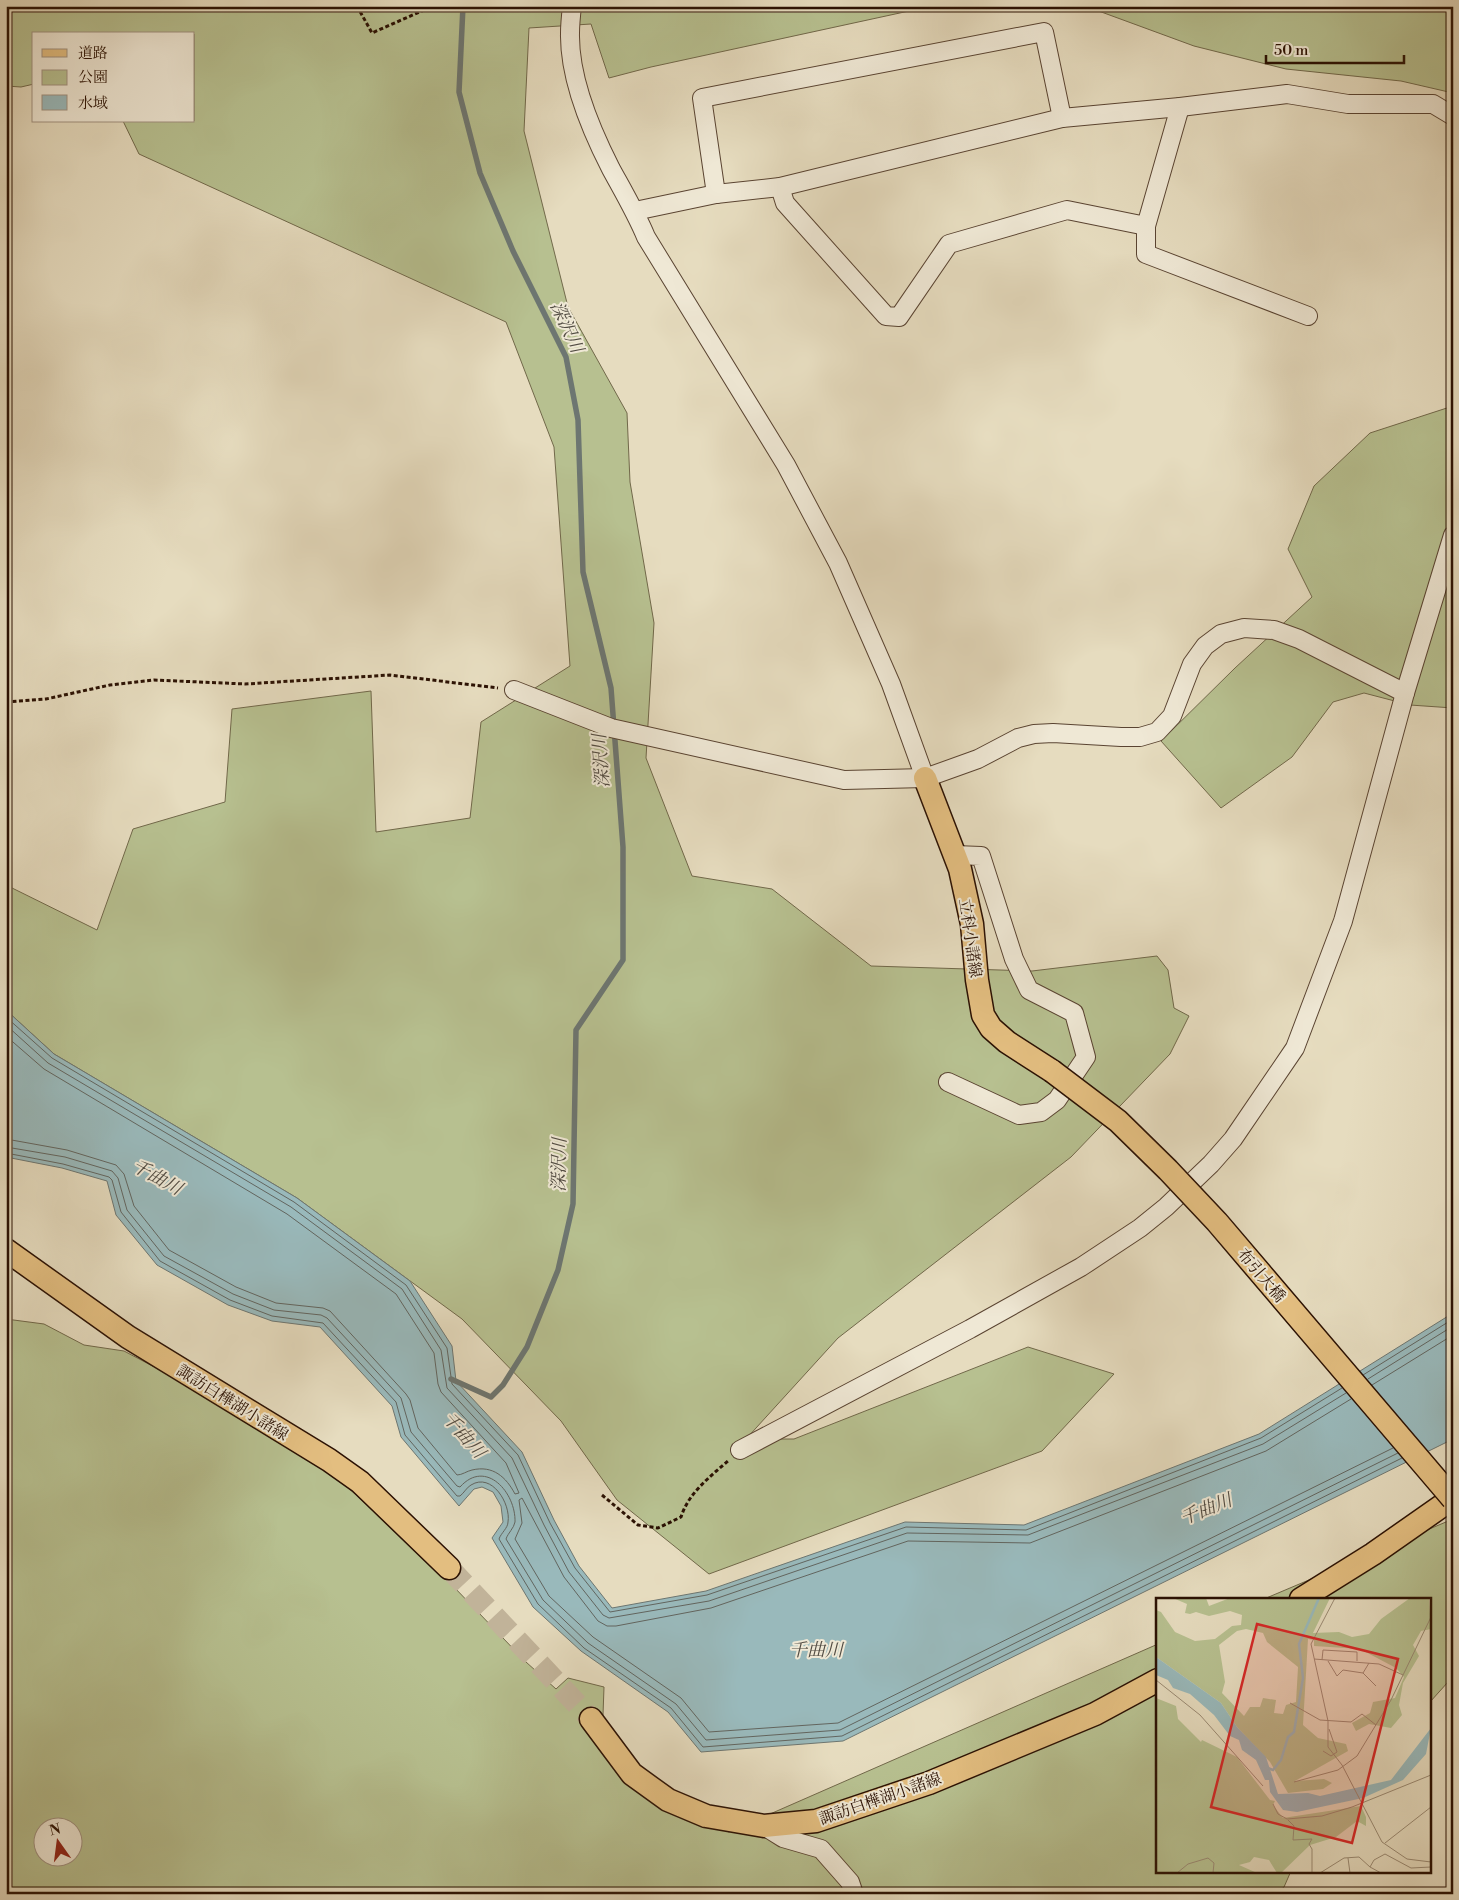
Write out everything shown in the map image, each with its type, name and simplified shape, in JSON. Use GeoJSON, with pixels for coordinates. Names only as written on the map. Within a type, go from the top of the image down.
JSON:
{"type":"FeatureCollection","features":[{"type":"Feature","properties":{"kind":"main road","name":"立科小諸線"},"geometry":{"type":"LineString","coordinates":[[925,778],[960,869],[972,924],[977,980],[983,1015],[991,1028],[1007,1042],[1052,1071]]}},
{"type":"Feature","properties":{"kind":"main road","name":"布引大橋"},"geometry":{"type":"LineString","coordinates":[[1052,1071],[1118,1121],[1174,1176],[1217,1222],[1453,1499]]}},
{"type":"Feature","properties":{"kind":"main road","name":"諏訪白樺湖小諸線"},"geometry":{"type":"LineString","coordinates":[[6,1250],[128,1336],[360,1482],[449,1568]]}},
{"type":"Feature","properties":{"kind":"main road"},"geometry":{"type":"LineString","coordinates":[[1303,1598],[1373,1554],[1453,1499]]}},
{"type":"Feature","properties":{"kind":"main road","name":"諏訪白樺湖小諸線"},"geometry":{"type":"LineString","coordinates":[[591,1719],[632,1774],[668,1800],[706,1816],[764,1826],[816,1821],[929,1783],[1095,1714],[1156,1681]]}},
{"type":"Feature","properties":{"kind":"street"},"geometry":{"type":"LineString","coordinates":[[572,6],[570,34],[574,69],[584,108],[610,167],[635,211],[646,237],[786,465],[838,563],[891,684],[925,778]]}},
{"type":"Feature","properties":{"kind":"street"},"geometry":{"type":"LineString","coordinates":[[716,194],[702,98],[1044,32],[1062,118]]}},
{"type":"Feature","properties":{"kind":"street"},"geometry":{"type":"LineString","coordinates":[[635,211],[716,194],[780,187],[1062,118],[1180,107],[1287,94],[1348,104],[1433,104],[1453,116]]}},
{"type":"Feature","properties":{"kind":"street"},"geometry":{"type":"LineString","coordinates":[[1180,107],[1146,226],[1146,254],[1308,316]]}},
{"type":"Feature","properties":{"kind":"street"},"geometry":{"type":"LineString","coordinates":[[780,187],[786,203],[886,316],[899,318],[949,244],[1067,210],[1146,226]]}},
{"type":"Feature","properties":{"kind":"street"},"geometry":{"type":"LineString","coordinates":[[740,1450],[970,1330],[1081,1267],[1140,1228],[1166,1207],[1211,1164],[1233,1139],[1295,1048],[1343,921],[1405,693],[1453,535]]}},
{"type":"Feature","properties":{"kind":"street"},"geometry":{"type":"LineString","coordinates":[[514,690],[611,728],[844,780],[925,778],[978,760],[1018,738],[1034,734],[1053,733],[1140,737],[1157,732],[1172,716],[1192,664],[1205,646],[1221,634],[1244,628],[1274,630],[1299,639],[1405,693]]}},
{"type":"Feature","properties":{"kind":"street"},"geometry":{"type":"LineString","coordinates":[[948,1082],[1019,1115],[1041,1112],[1057,1100],[1086,1057],[1074,1012],[1029,990],[1014,960],[981,856],[955,855]]}},
{"type":"Feature","properties":{"kind":"street"},"geometry":{"type":"LineString","coordinates":[[764,1826],[783,1838],[821,1848],[850,1882],[854,1894]]}},
{"type":"Feature","properties":{"kind":"path"},"geometry":{"type":"LineString","coordinates":[[357,6],[372,33],[433,6]]}},
{"type":"Feature","properties":{"kind":"path"},"geometry":{"type":"LineString","coordinates":[[6,702],[46,699],[110,685],[154,680],[245,684],[390,675],[514,690]]}},
{"type":"Feature","properties":{"kind":"path"},"geometry":{"type":"LineString","coordinates":[[602,1495],[638,1525],[658,1528],[681,1517],[684,1508],[695,1491],[740,1450]]}},
{"type":"Feature","properties":{"kind":"green space"},"geometry":{"type":"Polygon","coordinates":[[[6,6],[932,6],[651,67],[609,78],[591,24],[529,28],[524,131],[568,307],[627,413],[630,482],[654,623],[646,758],[692,876],[772,889],[871,966],[1032,971],[1157,956],[1168,970],[1174,1008],[1189,1016],[1170,1054],[1071,1157],[838,1338],[746,1439],[794,1439],[1028,1347],[1114,1374],[1042,1451],[709,1574],[617,1500],[561,1421],[462,1319],[297,1198],[54,1054],[6,1010],[6,885],[97,930],[133,829],[225,802],[232,709],[371,691],[376,832],[470,818],[481,722],[570,666],[554,447],[506,322],[139,154],[123,122],[195,122],[195,32],[32,32],[32,84],[21,87],[6,86],[6,6]]]}},
{"type":"Feature","properties":{"kind":"green space"},"geometry":{"type":"Polygon","coordinates":[[[1085,6],[1453,6],[1453,93],[1401,81],[1286,69],[1194,46],[1085,6]]]}},
{"type":"Feature","properties":{"kind":"green space"},"geometry":{"type":"Polygon","coordinates":[[[1453,406],[1453,708],[1410,705],[1364,693],[1333,702],[1292,757],[1221,808],[1161,741],[1235,668],[1312,597],[1288,549],[1314,486],[1370,433],[1453,406]]]}},
{"type":"Feature","properties":{"kind":"green space"},"geometry":{"type":"Polygon","coordinates":[[[6,1319],[44,1324],[84,1345],[124,1351],[223,1403],[324,1466],[428,1560],[526,1662],[556,1689],[568,1678],[604,1687],[603,1715],[591,1723],[688,1817],[729,1832],[1156,1645],[1156,1872],[1291,1872],[1284,1887],[1276,1894],[6,1894],[6,1319]]]}},
{"type":"Feature","properties":{"kind":"green space"},"geometry":{"type":"Polygon","coordinates":[[[1453,1519],[1453,1683],[1448,1682],[1432,1700],[1432,1598],[1266,1598],[1453,1519]]]}},
{"type":"Feature","properties":{"kind":"water","name":"千曲川"},"geometry":{"type":"Polygon","coordinates":[[[6,1010],[54,1054],[297,1198],[410,1281],[452,1346],[456,1381],[522,1452],[554,1520],[579,1566],[612,1608],[706,1591],[905,1522],[1024,1525],[1259,1434],[1453,1313],[1453,1439],[843,1741],[701,1752],[668,1712],[581,1651],[533,1607],[492,1538],[503,1522],[501,1506],[493,1492],[482,1487],[474,1489],[459,1506],[401,1437],[392,1406],[320,1327],[272,1321],[228,1305],[157,1265],[116,1215],[107,1181],[62,1168],[6,1157],[6,1010]]]}},
{"type":"Feature","properties":{"kind":"waterway","name":"深沢川"},"geometry":{"type":"LineString","coordinates":[[451,1379],[491,1397],[503,1385],[527,1347],[558,1270],[573,1204],[576,1030],[623,960],[623,847],[611,688],[583,572],[578,420],[566,357],[513,251],[480,173],[459,92],[463,6]]}},
{"type":"Feature","properties":{"kind":"tunnel"},"geometry":{"type":"LineString","coordinates":[[449,1568],[591,1719]]}}]}
